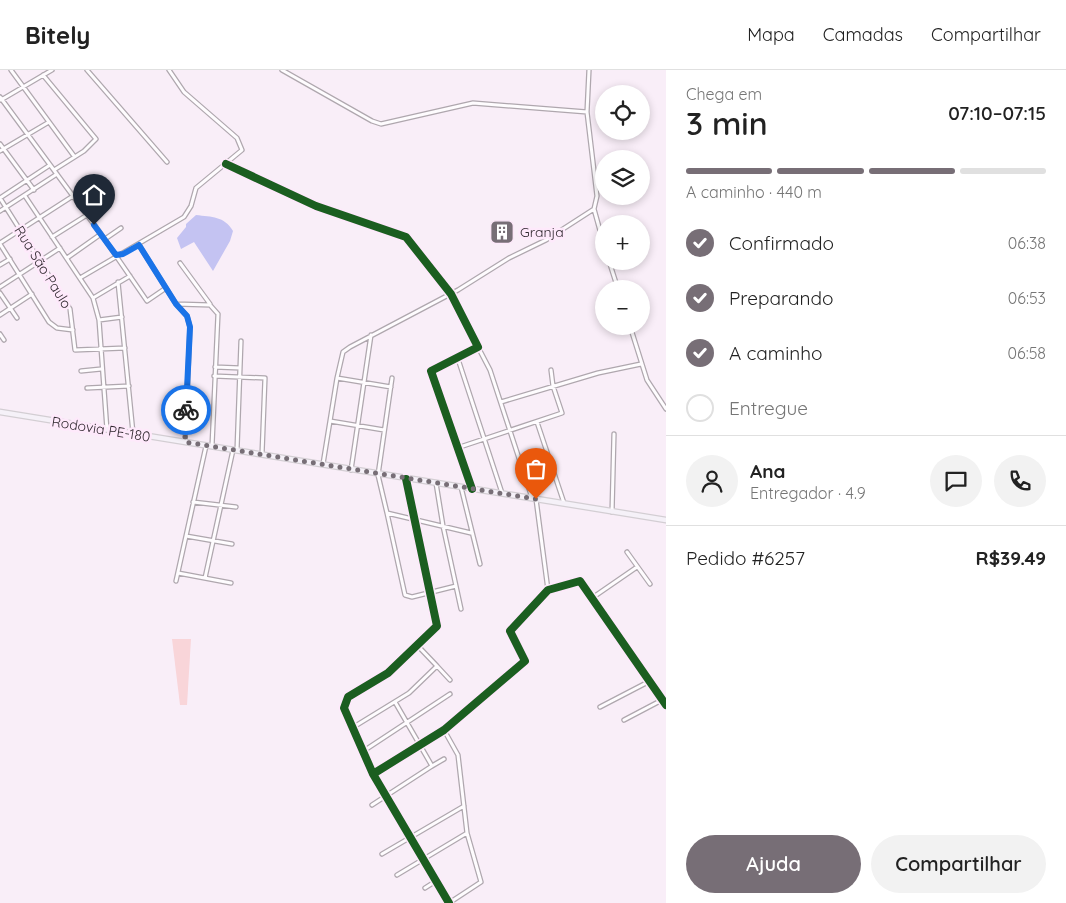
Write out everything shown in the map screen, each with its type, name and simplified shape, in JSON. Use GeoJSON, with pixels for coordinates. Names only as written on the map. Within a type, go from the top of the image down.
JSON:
{"type":"FeatureCollection","features":[{"type":"Feature","properties":{"kind":"main road","name":"Rodovia PE-180"},"geometry":{"type":"LineString","coordinates":[[0,412],[209,445],[378,475],[472,488],[666,520]]}},
{"type":"Feature","properties":{"kind":"street"},"geometry":{"type":"LineString","coordinates":[[11,70],[74,156]]}},
{"type":"Feature","properties":{"kind":"street"},"geometry":{"type":"LineString","coordinates":[[52,70],[0,99],[105,239],[147,301],[166,288]]}},
{"type":"Feature","properties":{"kind":"street"},"geometry":{"type":"LineString","coordinates":[[87,70],[167,162]]}},
{"type":"Feature","properties":{"kind":"street"},"geometry":{"type":"LineString","coordinates":[[80,278],[116,255],[123,254],[184,218],[191,206],[196,188],[240,153],[241,144],[219,121],[184,92],[169,70]]}},
{"type":"Feature","properties":{"kind":"street"},"geometry":{"type":"LineString","coordinates":[[282,70],[372,121],[381,124],[473,103],[587,112]]}},
{"type":"Feature","properties":{"kind":"street"},"geometry":{"type":"LineString","coordinates":[[589,70],[587,112],[597,196],[594,209],[596,215]]}},
{"type":"Feature","properties":{"kind":"street"},"geometry":{"type":"LineString","coordinates":[[0,211],[34,190],[74,156],[93,144],[95,136],[43,76]]}},
{"type":"Feature","properties":{"kind":"street"},"geometry":{"type":"LineString","coordinates":[[2,150],[49,122]]}},
{"type":"Feature","properties":{"kind":"street"},"geometry":{"type":"LineString","coordinates":[[0,144],[2,150],[34,190]]}},
{"type":"Feature","properties":{"kind":"street"},"geometry":{"type":"LineString","coordinates":[[226,164],[268,186],[324,210],[406,237],[452,294],[490,370],[534,498],[548,590]]}},
{"type":"Feature","properties":{"kind":"street"},"geometry":{"type":"LineString","coordinates":[[0,198],[50,165]]}},
{"type":"Feature","properties":{"kind":"street"},"geometry":{"type":"LineString","coordinates":[[25,196],[93,298],[99,320],[99,349],[107,430]]}},
{"type":"Feature","properties":{"kind":"street"},"geometry":{"type":"LineString","coordinates":[[73,196],[0,243],[50,324],[59,329],[73,330]]}},
{"type":"Feature","properties":{"kind":"street","name":"Rua São Paulo"},"geometry":{"type":"LineString","coordinates":[[0,198],[70,308],[75,350],[125,348]]}},
{"type":"Feature","properties":{"kind":"street"},"geometry":{"type":"LineString","coordinates":[[323,464],[343,352],[371,334],[452,294],[508,258],[546,240],[594,209]]}},
{"type":"Feature","properties":{"kind":"street"},"geometry":{"type":"LineString","coordinates":[[52,236],[87,215]]}},
{"type":"Feature","properties":{"kind":"street"},"geometry":{"type":"LineString","coordinates":[[105,239],[121,228]]}},
{"type":"Feature","properties":{"kind":"street"},"geometry":{"type":"LineString","coordinates":[[66,258],[101,234]]}},
{"type":"Feature","properties":{"kind":"street"},"geometry":{"type":"LineString","coordinates":[[139,245],[176,304],[187,316],[190,327],[185,442]]}},
{"type":"Feature","properties":{"kind":"street"},"geometry":{"type":"LineString","coordinates":[[0,287],[60,248]]}},
{"type":"Feature","properties":{"kind":"street"},"geometry":{"type":"LineString","coordinates":[[0,266],[10,259]]}},
{"type":"Feature","properties":{"kind":"street"},"geometry":{"type":"LineString","coordinates":[[176,581],[209,445],[218,317],[215,309],[180,264]]}},
{"type":"Feature","properties":{"kind":"street"},"geometry":{"type":"LineString","coordinates":[[93,298],[130,276]]}},
{"type":"Feature","properties":{"kind":"street"},"geometry":{"type":"LineString","coordinates":[[118,282],[133,434]]}},
{"type":"Feature","properties":{"kind":"street"},"geometry":{"type":"LineString","coordinates":[[0,292],[17,318]]}},
{"type":"Feature","properties":{"kind":"street"},"geometry":{"type":"LineString","coordinates":[[0,315],[32,294]]}},
{"type":"Feature","properties":{"kind":"street"},"geometry":{"type":"LineString","coordinates":[[176,304],[210,305]]}},
{"type":"Feature","properties":{"kind":"street"},"geometry":{"type":"LineString","coordinates":[[99,320],[122,317]]}},
{"type":"Feature","properties":{"kind":"street"},"geometry":{"type":"LineString","coordinates":[[0,334],[4,340]]}},
{"type":"Feature","properties":{"kind":"street"},"geometry":{"type":"LineString","coordinates":[[351,470],[371,334]]}},
{"type":"Feature","properties":{"kind":"street"},"geometry":{"type":"LineString","coordinates":[[633,335],[649,383],[666,409]]}},
{"type":"Feature","properties":{"kind":"street"},"geometry":{"type":"LineString","coordinates":[[205,578],[220,505],[235,450],[241,341]]}},
{"type":"Feature","properties":{"kind":"street"},"geometry":{"type":"LineString","coordinates":[[472,488],[432,371],[478,347]]}},
{"type":"Feature","properties":{"kind":"street"},"geometry":{"type":"LineString","coordinates":[[458,358],[502,493]]}},
{"type":"Feature","properties":{"kind":"street"},"geometry":{"type":"LineString","coordinates":[[501,402],[598,373],[642,364]]}},
{"type":"Feature","properties":{"kind":"street"},"geometry":{"type":"LineString","coordinates":[[215,367],[240,368]]}},
{"type":"Feature","properties":{"kind":"street"},"geometry":{"type":"LineString","coordinates":[[81,371],[101,369]]}},
{"type":"Feature","properties":{"kind":"street"},"geometry":{"type":"LineString","coordinates":[[457,448],[510,432],[562,413],[553,386],[551,370]]}},
{"type":"Feature","properties":{"kind":"street"},"geometry":{"type":"LineString","coordinates":[[214,376],[265,378],[262,454]]}},
{"type":"Feature","properties":{"kind":"street"},"geometry":{"type":"LineString","coordinates":[[337,378],[391,387]]}},
{"type":"Feature","properties":{"kind":"street"},"geometry":{"type":"LineString","coordinates":[[392,378],[378,475],[404,593],[409,597],[456,586]]}},
{"type":"Feature","properties":{"kind":"street"},"geometry":{"type":"LineString","coordinates":[[87,388],[129,386]]}},
{"type":"Feature","properties":{"kind":"street"},"geometry":{"type":"LineString","coordinates":[[330,421],[384,430]]}},
{"type":"Feature","properties":{"kind":"street"},"geometry":{"type":"LineString","coordinates":[[536,422],[564,504]]}},
{"type":"Feature","properties":{"kind":"street"},"geometry":{"type":"LineString","coordinates":[[612,512],[614,434]]}},
{"type":"Feature","properties":{"kind":"street"},"geometry":{"type":"LineString","coordinates":[[406,478],[437,626],[388,673],[347,699],[344,708],[373,774],[449,903],[481,882],[467,833],[458,755],[444,730]]}},
{"type":"Feature","properties":{"kind":"street"},"geometry":{"type":"LineString","coordinates":[[436,483],[442,526],[461,609]]}},
{"type":"Feature","properties":{"kind":"street"},"geometry":{"type":"LineString","coordinates":[[462,487],[480,564]]}},
{"type":"Feature","properties":{"kind":"street"},"geometry":{"type":"LineString","coordinates":[[194,502],[236,508]]}},
{"type":"Feature","properties":{"kind":"street"},"geometry":{"type":"LineString","coordinates":[[387,513],[471,532]]}},
{"type":"Feature","properties":{"kind":"street"},"geometry":{"type":"LineString","coordinates":[[186,536],[232,544]]}},
{"type":"Feature","properties":{"kind":"street"},"geometry":{"type":"LineString","coordinates":[[627,552],[650,584]]}},
{"type":"Feature","properties":{"kind":"street"},"geometry":{"type":"LineString","coordinates":[[592,598],[638,567]]}},
{"type":"Feature","properties":{"kind":"street"},"geometry":{"type":"LineString","coordinates":[[178,573],[231,583]]}},
{"type":"Feature","properties":{"kind":"street"},"geometry":{"type":"LineString","coordinates":[[373,774],[444,730],[525,661],[510,631],[548,590],[580,581],[666,705]]}},
{"type":"Feature","properties":{"kind":"street"},"geometry":{"type":"LineString","coordinates":[[417,645],[450,680]]}},
{"type":"Feature","properties":{"kind":"street"},"geometry":{"type":"LineString","coordinates":[[352,728],[410,693],[437,666]]}},
{"type":"Feature","properties":{"kind":"street"},"geometry":{"type":"LineString","coordinates":[[600,708],[650,681]]}},
{"type":"Feature","properties":{"kind":"street"},"geometry":{"type":"LineString","coordinates":[[362,752],[408,724],[450,694]]}},
{"type":"Feature","properties":{"kind":"street"},"geometry":{"type":"LineString","coordinates":[[624,720],[662,700]]}},
{"type":"Feature","properties":{"kind":"street"},"geometry":{"type":"LineString","coordinates":[[395,702],[432,766]]}},
{"type":"Feature","properties":{"kind":"street"},"geometry":{"type":"LineString","coordinates":[[372,805],[444,759]]}},
{"type":"Feature","properties":{"kind":"street"},"geometry":{"type":"LineString","coordinates":[[382,854],[464,806]]}},
{"type":"Feature","properties":{"kind":"street"},"geometry":{"type":"LineString","coordinates":[[397,875],[467,833]]}},
{"type":"Feature","properties":{"kind":"street"},"geometry":{"type":"LineString","coordinates":[[425,888],[436,881]]}},
{"type":"Feature","properties":{"kind":"shaded area"},"geometry":{"type":"Polygon","coordinates":[[[172,639],[191,639],[187,705],[180,705],[172,639]]]}},
{"type":"Feature","properties":{"kind":"water"},"geometry":{"type":"Polygon","coordinates":[[[196,215],[222,220],[233,231],[230,241],[213,271],[194,242],[181,249],[177,238],[186,227],[186,224],[196,215]]]}},
{"type":"Feature","properties":{"kind":"cycle path"},"geometry":{"type":"LineString","coordinates":[[226,164],[316,206],[406,237],[451,294],[478,347],[431,371],[472,489]]}},
{"type":"Feature","properties":{"kind":"cycle path"},"geometry":{"type":"LineString","coordinates":[[406,479],[437,626],[388,673],[348,697],[344,708],[373,774],[449,903]]}},
{"type":"Feature","properties":{"kind":"cycle path"},"geometry":{"type":"LineString","coordinates":[[373,774],[444,730],[525,661],[510,631],[548,590],[580,581],[666,705]]}},
{"type":"Feature","properties":{"kind":"way so far"},"geometry":{"type":"LineString","coordinates":[[186,410],[185,442],[313,462],[378,475],[536,499]]}},
{"type":"Feature","properties":{"kind":"place","name":"Granja"},"geometry":{"type":"Point","coordinates":[502,232]}},
{"type":"Feature","properties":{"kind":"route"},"geometry":{"type":"LineString","coordinates":[[94,225],[116,255],[123,254],[139,245],[176,304],[180,306],[189,319],[186,410]]}}]}
